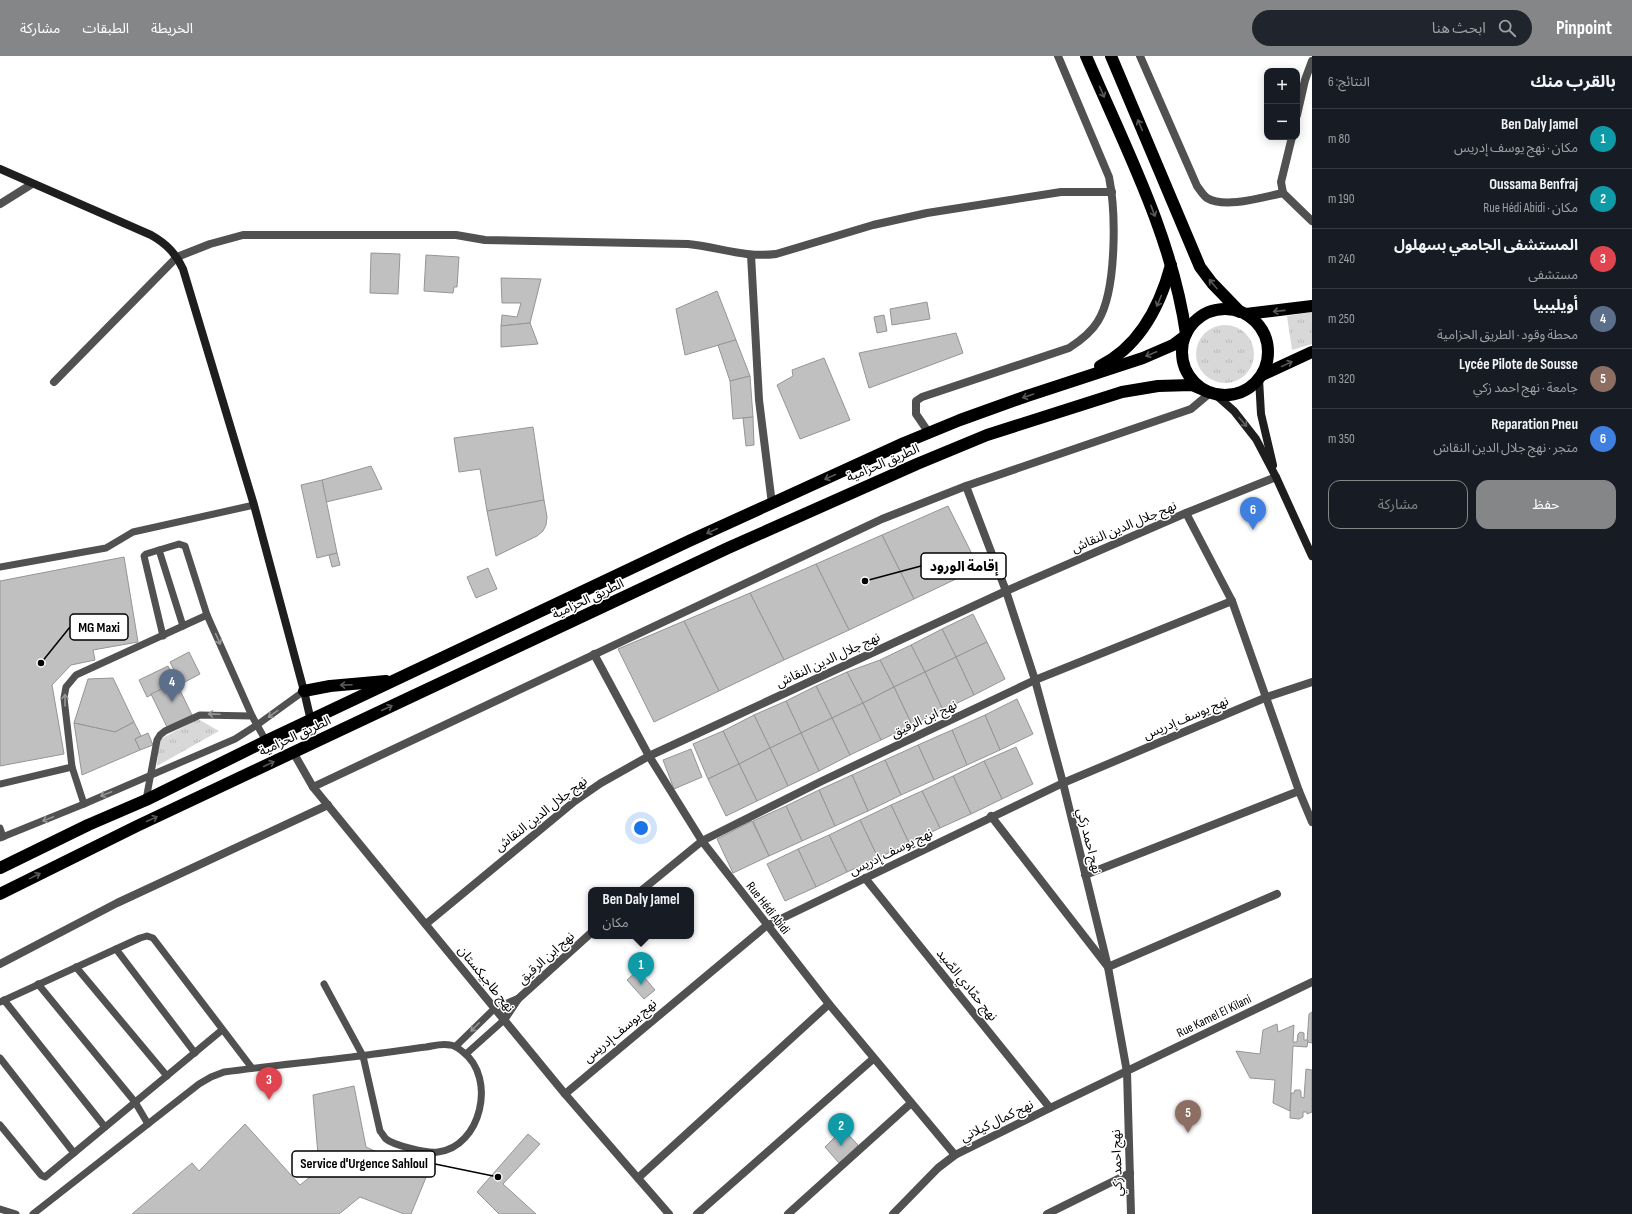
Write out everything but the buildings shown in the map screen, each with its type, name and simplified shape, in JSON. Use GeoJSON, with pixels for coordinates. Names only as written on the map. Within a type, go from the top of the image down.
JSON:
{"type":"FeatureCollection","features":[{"type":"Feature","properties":{"kind":"highway"},"geometry":{"type":"LineString","coordinates":[[1086,56],[1150,203],[1171,264],[1179,290],[1186,335],[1182,349],[1183,362],[1188,374],[1196,384],[1211,393]]}},
{"type":"Feature","properties":{"kind":"highway"},"geometry":{"type":"LineString","coordinates":[[1111,56],[1200,267],[1212,283],[1243,313],[1257,322],[1265,334],[1268,348],[1268,362],[1261,377]]}},
{"type":"Feature","properties":{"kind":"highway"},"geometry":{"type":"LineString","coordinates":[[1066,383],[1111,360],[1130,344],[1156,308],[1165,287],[1171,264]]}},
{"type":"Feature","properties":{"kind":"highway","name":"الطريق الحزامية"},"geometry":{"type":"LineString","coordinates":[[0,868],[88,825],[146,800],[266,741],[772,504],[929,433],[960,420],[1143,358],[1173,345],[1186,335],[1194,323],[1203,315],[1215,310],[1228,309],[1243,313],[1312,306]]}},
{"type":"Feature","properties":{"kind":"highway","name":"الطريق الحزامية"},"geometry":{"type":"LineString","coordinates":[[0,894],[137,826],[728,548],[868,485],[987,435],[1122,392],[1158,386],[1192,385],[1211,393],[1228,396],[1240,393],[1251,388],[1261,377],[1312,352]]}},
{"type":"Feature","properties":{"kind":"highway"},"geometry":{"type":"LineString","coordinates":[[304,691],[330,686],[369,684],[399,679]]}},
{"type":"Feature","properties":{"kind":"highway"},"geometry":{"type":"LineString","coordinates":[[0,899],[12,887]]}},
{"type":"Feature","properties":{"kind":"street"},"geometry":{"type":"LineString","coordinates":[[929,433],[916,414],[916,401],[922,396],[1069,348],[1086,337],[1098,322],[1106,303],[1112,263],[1114,212],[1112,192],[1108,177],[1058,56]]}},
{"type":"Feature","properties":{"kind":"street"},"geometry":{"type":"LineString","coordinates":[[1140,56],[1197,186],[1205,197],[1214,202],[1228,203],[1283,193]]}},
{"type":"Feature","properties":{"kind":"street"},"geometry":{"type":"LineString","coordinates":[[1300,104],[1305,80],[1312,64]]}},
{"type":"Feature","properties":{"kind":"street"},"geometry":{"type":"LineString","coordinates":[[1291,140],[1281,182],[1283,193],[1312,221]]}},
{"type":"Feature","properties":{"kind":"street"},"geometry":{"type":"LineString","coordinates":[[0,169],[151,235],[169,247],[177,257],[183,269],[254,505],[311,721]]}},
{"type":"Feature","properties":{"kind":"street"},"geometry":{"type":"LineString","coordinates":[[0,204],[32,184]]}},
{"type":"Feature","properties":{"kind":"street"},"geometry":{"type":"LineString","coordinates":[[54,382],[177,257],[210,244],[243,235],[449,234],[485,240],[688,244],[701,245],[751,255],[776,254],[873,225],[926,212],[1061,192],[1112,192]]}},
{"type":"Feature","properties":{"kind":"street"},"geometry":{"type":"LineString","coordinates":[[751,255],[759,400],[772,504]]}},
{"type":"Feature","properties":{"kind":"street"},"geometry":{"type":"LineString","coordinates":[[1261,377],[1261,414],[1276,477]]}},
{"type":"Feature","properties":{"kind":"street"},"geometry":{"type":"LineString","coordinates":[[313,787],[882,519],[966,486],[1191,409],[1211,393],[1234,411],[1248,428],[1276,477],[1312,556]]}},
{"type":"Feature","properties":{"kind":"street","name":"نهج جلال الدين النقاش"},"geometry":{"type":"LineString","coordinates":[[426,924],[575,801],[601,783],[650,756],[1006,591],[1186,513],[1276,477]]}},
{"type":"Feature","properties":{"kind":"street","name":"نهج احمد زكي"},"geometry":{"type":"LineString","coordinates":[[966,486],[1006,591],[1035,680],[1108,967],[1127,1072],[1131,1214]]}},
{"type":"Feature","properties":{"kind":"street"},"geometry":{"type":"LineString","coordinates":[[1186,513],[1232,601],[1299,791],[1312,822]]}},
{"type":"Feature","properties":{"kind":"street","name":"نهج ابن الرقيق"},"geometry":{"type":"LineString","coordinates":[[646,887],[702,841],[822,781],[1035,680],[1232,601]]}},
{"type":"Feature","properties":{"kind":"street","name":"Rue Hédi Abidi"},"geometry":{"type":"LineString","coordinates":[[594,654],[650,756],[702,841],[766,926],[873,1059],[955,1155]]}},
{"type":"Feature","properties":{"kind":"street","name":"نهج يوسف إدريس"},"geometry":{"type":"LineString","coordinates":[[565,1094],[766,926],[1062,783],[1267,697],[1312,682]]}},
{"type":"Feature","properties":{"kind":"street","name":"نهج طاجيكستان"},"geometry":{"type":"LineString","coordinates":[[293,752],[313,787],[565,1094],[669,1214]]}},
{"type":"Feature","properties":{"kind":"street"},"geometry":{"type":"LineString","coordinates":[[1085,875],[1299,791]]}},
{"type":"Feature","properties":{"kind":"street"},"geometry":{"type":"LineString","coordinates":[[0,964],[117,903],[328,805]]}},
{"type":"Feature","properties":{"kind":"street"},"geometry":{"type":"LineString","coordinates":[[991,816],[1108,967],[1277,894]]}},
{"type":"Feature","properties":{"kind":"street","name":"نهج حمّادي الصّيد"},"geometry":{"type":"LineString","coordinates":[[865,878],[1050,1108]]}},
{"type":"Feature","properties":{"kind":"street","name":"نهج ابن الرقيق"},"geometry":{"type":"LineString","coordinates":[[494,1008],[518,998],[588,936]]}},
{"type":"Feature","properties":{"kind":"street","name":"Rue Kamel El Kilani"},"geometry":{"type":"LineString","coordinates":[[1127,1072],[1312,982]]}},
{"type":"Feature","properties":{"kind":"street"},"geometry":{"type":"LineString","coordinates":[[504,1020],[518,998]]}},
{"type":"Feature","properties":{"kind":"street"},"geometry":{"type":"LineString","coordinates":[[638,1178],[829,1004]]}},
{"type":"Feature","properties":{"kind":"street"},"geometry":{"type":"LineString","coordinates":[[697,1214],[873,1059]]}},
{"type":"Feature","properties":{"kind":"street","name":"نهج كمال كيلاني"},"geometry":{"type":"LineString","coordinates":[[894,1214],[938,1168],[955,1155],[1127,1072]]}},
{"type":"Feature","properties":{"kind":"street"},"geometry":{"type":"LineString","coordinates":[[788,1214],[910,1104]]}},
{"type":"Feature","properties":{"kind":"street"},"geometry":{"type":"LineString","coordinates":[[1047,1214],[1130,1173]]}},
{"type":"Feature","properties":{"kind":"lane"},"geometry":{"type":"LineString","coordinates":[[0,566],[106,548],[133,532],[254,505]]}},
{"type":"Feature","properties":{"kind":"lane"},"geometry":{"type":"LineString","coordinates":[[163,636],[144,556],[146,554],[179,544],[184,546],[207,615],[252,716],[266,741]]}},
{"type":"Feature","properties":{"kind":"lane"},"geometry":{"type":"LineString","coordinates":[[159,550],[183,626]]}},
{"type":"Feature","properties":{"kind":"lane"},"geometry":{"type":"LineString","coordinates":[[84,804],[72,767],[64,698],[66,687],[76,675],[207,615]]}},
{"type":"Feature","properties":{"kind":"lane"},"geometry":{"type":"LineString","coordinates":[[0,828],[2,838],[151,776],[235,739],[304,691]]}},
{"type":"Feature","properties":{"kind":"lane"},"geometry":{"type":"LineString","coordinates":[[146,800],[157,740],[165,731],[200,715],[252,716]]}},
{"type":"Feature","properties":{"kind":"lane"},"geometry":{"type":"LineString","coordinates":[[0,784],[72,767]]}},
{"type":"Feature","properties":{"kind":"lane"},"geometry":{"type":"LineString","coordinates":[[105,1127],[2,1001],[147,936],[153,938],[252,1068]]}},
{"type":"Feature","properties":{"kind":"lane"},"geometry":{"type":"LineString","coordinates":[[116,949],[195,1053]]}},
{"type":"Feature","properties":{"kind":"lane"},"geometry":{"type":"LineString","coordinates":[[76,967],[167,1076]]}},
{"type":"Feature","properties":{"kind":"lane"},"geometry":{"type":"LineString","coordinates":[[38,984],[135,1102],[148,1124]]}},
{"type":"Feature","properties":{"kind":"lane"},"geometry":{"type":"LineString","coordinates":[[33,1214],[199,1084],[224,1072],[363,1056],[436,1045],[449,1044],[456,1046],[472,1061],[480,1079],[482,1096],[479,1115],[471,1130],[460,1143],[446,1151],[433,1153],[421,1152],[386,1139],[380,1131],[363,1056],[324,984]]}},
{"type":"Feature","properties":{"kind":"lane"},"geometry":{"type":"LineString","coordinates":[[456,1046],[494,1008]]}},
{"type":"Feature","properties":{"kind":"lane"},"geometry":{"type":"LineString","coordinates":[[466,1054],[504,1020]]}},
{"type":"Feature","properties":{"kind":"lane"},"geometry":{"type":"LineString","coordinates":[[0,1125],[42,1176],[45,1177],[222,1030]]}},
{"type":"Feature","properties":{"kind":"lane"},"geometry":{"type":"LineString","coordinates":[[0,1058],[74,1153]]}},
{"type":"Feature","properties":{"kind":"lane"},"geometry":{"type":"LineString","coordinates":[[0,1209],[16,1214]]}},
{"type":"Feature","properties":{"kind":"green space"},"geometry":{"type":"Polygon","coordinates":[[[1312,312],[1312,344],[1292,350],[1287,316],[1312,312]]]}},
{"type":"Feature","properties":{"kind":"green space"},"geometry":{"type":"Polygon","coordinates":[[[1219,325],[1231,325],[1246,333],[1254,348],[1254,360],[1246,375],[1231,383],[1219,383],[1204,375],[1196,360],[1196,348],[1204,333],[1219,325]]]}},
{"type":"Feature","properties":{"kind":"green space"},"geometry":{"type":"Polygon","coordinates":[[[198,719],[219,731],[157,766],[159,740],[198,719]]]}},
{"type":"Feature","properties":{"kind":"place","name":"Reparation Pneu"},"geometry":{"type":"Point","coordinates":[1253,530]}},
{"type":"Feature","properties":{"kind":"place","name":"إقامة الورود"},"geometry":{"type":"Point","coordinates":[865,581]}},
{"type":"Feature","properties":{"kind":"place","name":"MG Maxi"},"geometry":{"type":"Point","coordinates":[41,663]}},
{"type":"Feature","properties":{"kind":"place","name":"أويليبيا"},"geometry":{"type":"Point","coordinates":[172,702]}},
{"type":"Feature","properties":{"kind":"place","name":"Ben Daly Jamel"},"geometry":{"type":"Point","coordinates":[641,985]}},
{"type":"Feature","properties":{"kind":"place","name":"المستشفى الجامعي بسهلول"},"geometry":{"type":"Point","coordinates":[269,1100]}},
{"type":"Feature","properties":{"kind":"place","name":"Lycée Pilote de Sousse"},"geometry":{"type":"Point","coordinates":[1188,1133]}},
{"type":"Feature","properties":{"kind":"place","name":"Oussama Benfraj"},"geometry":{"type":"Point","coordinates":[841,1146]}},
{"type":"Feature","properties":{"kind":"place","name":"Service d'Urgence Sahloul"},"geometry":{"type":"Point","coordinates":[498,1177]}}]}
